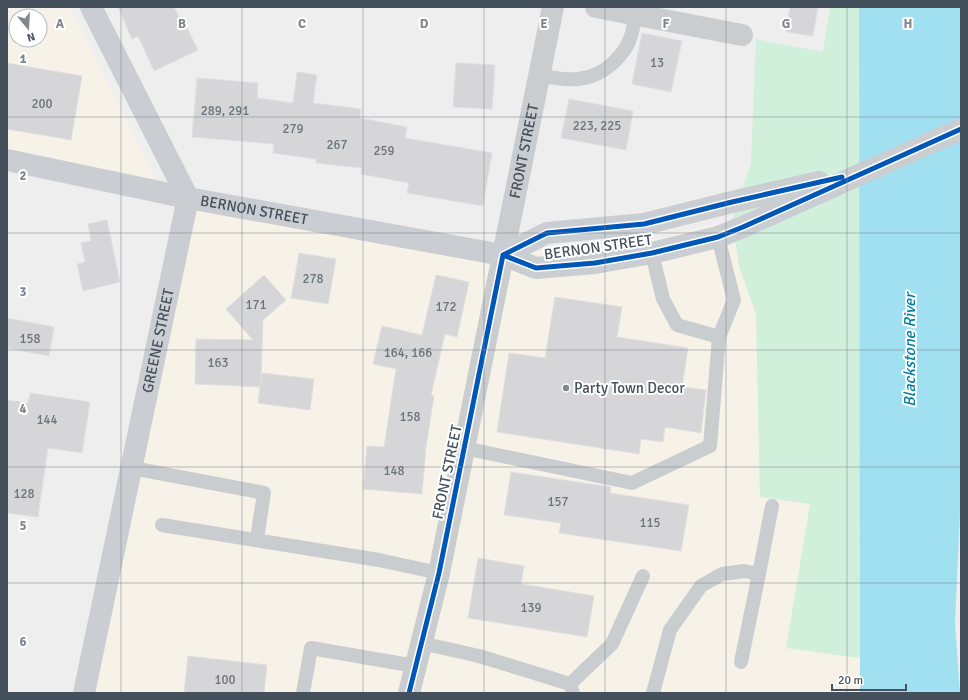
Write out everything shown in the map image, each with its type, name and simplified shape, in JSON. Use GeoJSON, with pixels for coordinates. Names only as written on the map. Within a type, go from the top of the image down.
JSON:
{"type":"FeatureCollection","features":[{"type":"Feature","properties":{"kind":"main road"},"geometry":{"type":"LineString","coordinates":[[91,7],[188,198]]}},
{"type":"Feature","properties":{"kind":"main road","name":"BERNON STREET"},"geometry":{"type":"LineString","coordinates":[[7,160],[188,198],[502,255],[536,268],[595,263],[652,253],[718,236],[743,227],[961,129]]}},
{"type":"Feature","properties":{"kind":"main road","name":"BERNON STREET"},"geometry":{"type":"LineString","coordinates":[[502,255],[548,234],[644,224],[732,202],[862,173]]}},
{"type":"Feature","properties":{"kind":"main road","name":"GREENE STREET"},"geometry":{"type":"LineString","coordinates":[[84,693],[188,198]]}},
{"type":"Feature","properties":{"kind":"street","name":"FRONT STREET"},"geometry":{"type":"LineString","coordinates":[[409,693],[438,572],[553,7]]}},
{"type":"Feature","properties":{"kind":"street"},"geometry":{"type":"LineString","coordinates":[[596,7],[742,35]]}},
{"type":"Feature","properties":{"kind":"lane"},"geometry":{"type":"LineString","coordinates":[[538,75],[576,80],[588,78],[599,73],[614,61],[627,46],[635,15]]}},
{"type":"Feature","properties":{"kind":"lane"},"geometry":{"type":"LineString","coordinates":[[464,448],[632,483],[710,446],[719,337],[734,300],[718,236]]}},
{"type":"Feature","properties":{"kind":"lane"},"geometry":{"type":"LineString","coordinates":[[652,253],[663,299],[677,325],[719,337]]}},
{"type":"Feature","properties":{"kind":"lane"},"geometry":{"type":"LineString","coordinates":[[132,468],[264,493],[257,539]]}},
{"type":"Feature","properties":{"kind":"lane"},"geometry":{"type":"LineString","coordinates":[[741,662],[772,506]]}},
{"type":"Feature","properties":{"kind":"lane"},"geometry":{"type":"LineString","coordinates":[[162,525],[257,539],[379,560],[438,572]]}},
{"type":"Feature","properties":{"kind":"lane"},"geometry":{"type":"LineString","coordinates":[[653,693],[670,630],[701,586],[722,574],[744,571],[759,574]]}},
{"type":"Feature","properties":{"kind":"lane"},"geometry":{"type":"LineString","coordinates":[[421,643],[479,656],[572,688],[612,644],[643,576]]}},
{"type":"Feature","properties":{"kind":"lane"},"geometry":{"type":"LineString","coordinates":[[303,693],[311,648],[415,666]]}},
{"type":"Feature","properties":{"kind":"shaded area"},"geometry":{"type":"Polygon","coordinates":[[[7,7],[70,7],[156,179],[7,150],[7,7]]]}},
{"type":"Feature","properties":{"kind":"shaded area"},"geometry":{"type":"Polygon","coordinates":[[[191,189],[520,251],[649,241],[732,220],[739,266],[756,314],[760,496],[810,504],[787,648],[860,658],[860,693],[82,693],[191,189]]]}},
{"type":"Feature","properties":{"kind":"green space"},"geometry":{"type":"Polygon","coordinates":[[[830,7],[859,7],[860,658],[786,648],[810,504],[760,497],[756,314],[739,266],[732,220],[751,163],[756,39],[823,52],[830,7]]]}},
{"type":"Feature","properties":{"kind":"water","name":"Blackstone River"},"geometry":{"type":"Polygon","coordinates":[[[859,7],[961,7],[961,491],[955,623],[960,693],[860,693],[859,7]]]}},
{"type":"Feature","properties":{"kind":"building"},"geometry":{"type":"Polygon","coordinates":[[[118,7],[174,7],[182,23],[184,22],[198,50],[154,71],[138,36],[132,39],[118,7]]]}},
{"type":"Feature","properties":{"kind":"building"},"geometry":{"type":"Polygon","coordinates":[[[790,7],[818,7],[813,36],[786,32],[790,7]]]}},
{"type":"Feature","properties":{"kind":"building"},"geometry":{"type":"Polygon","coordinates":[[[642,33],[682,41],[671,92],[632,84],[642,33]]]}},
{"type":"Feature","properties":{"kind":"building"},"geometry":{"type":"Polygon","coordinates":[[[7,63],[82,76],[71,140],[7,129],[7,63]]]}},
{"type":"Feature","properties":{"kind":"building"},"geometry":{"type":"Polygon","coordinates":[[[456,63],[495,65],[492,109],[453,107],[456,63]]]}},
{"type":"Feature","properties":{"kind":"building"},"geometry":{"type":"Polygon","coordinates":[[[297,72],[317,75],[313,103],[361,109],[360,118],[407,127],[405,138],[492,153],[483,206],[407,193],[409,183],[361,174],[362,168],[316,163],[316,159],[273,153],[274,144],[192,137],[197,78],[258,83],[257,98],[293,103],[297,72]]]}},
{"type":"Feature","properties":{"kind":"building"},"geometry":{"type":"Polygon","coordinates":[[[569,99],[633,111],[626,150],[561,138],[569,99]]]}},
{"type":"Feature","properties":{"kind":"building"},"geometry":{"type":"Polygon","coordinates":[[[107,220],[120,282],[83,291],[77,264],[85,262],[81,243],[91,241],[88,224],[107,220]]]}},
{"type":"Feature","properties":{"kind":"building"},"geometry":{"type":"Polygon","coordinates":[[[299,253],[336,259],[328,304],[291,298],[299,253]]]}},
{"type":"Feature","properties":{"kind":"building"},"geometry":{"type":"Polygon","coordinates":[[[264,275],[286,300],[263,320],[261,382],[262,373],[314,379],[310,410],[258,403],[260,387],[195,384],[196,339],[253,340],[226,309],[264,275]]]}},
{"type":"Feature","properties":{"kind":"building"},"geometry":{"type":"Polygon","coordinates":[[[436,275],[469,282],[457,337],[445,334],[431,395],[434,396],[426,447],[422,494],[363,489],[367,446],[384,447],[396,369],[373,364],[382,326],[422,335],[436,275]]]}},
{"type":"Feature","properties":{"kind":"building"},"geometry":{"type":"Polygon","coordinates":[[[555,297],[622,307],[617,337],[688,348],[682,387],[706,390],[701,433],[665,427],[663,442],[641,439],[639,454],[497,432],[509,353],[545,358],[555,297]]]}},
{"type":"Feature","properties":{"kind":"building"},"geometry":{"type":"Polygon","coordinates":[[[7,318],[54,327],[49,356],[7,348],[7,318]]]}},
{"type":"Feature","properties":{"kind":"building"},"geometry":{"type":"Polygon","coordinates":[[[30,393],[90,402],[82,453],[48,448],[38,517],[7,513],[7,400],[28,403],[30,393]]]}},
{"type":"Feature","properties":{"kind":"building"},"geometry":{"type":"Polygon","coordinates":[[[511,472],[611,487],[610,493],[689,505],[681,551],[559,533],[561,523],[504,515],[511,472]]]}},
{"type":"Feature","properties":{"kind":"building"},"geometry":{"type":"Polygon","coordinates":[[[478,558],[524,566],[521,584],[594,596],[587,637],[468,618],[478,558]]]}},
{"type":"Feature","properties":{"kind":"building"},"geometry":{"type":"Polygon","coordinates":[[[188,656],[267,665],[264,693],[184,693],[188,656]]]}},
{"type":"Feature","properties":{"kind":"cycle path"},"geometry":{"type":"LineString","coordinates":[[503,255],[536,268],[595,263],[652,253],[718,237],[961,129]]}},
{"type":"Feature","properties":{"kind":"cycle path"},"geometry":{"type":"LineString","coordinates":[[503,255],[547,233],[644,224],[842,177]]}},
{"type":"Feature","properties":{"kind":"cycle path"},"geometry":{"type":"LineString","coordinates":[[409,693],[439,573],[503,255]]}},
{"type":"Feature","properties":{"kind":"place","name":"Party Town Decor"},"geometry":{"type":"Point","coordinates":[566,388]}}]}
